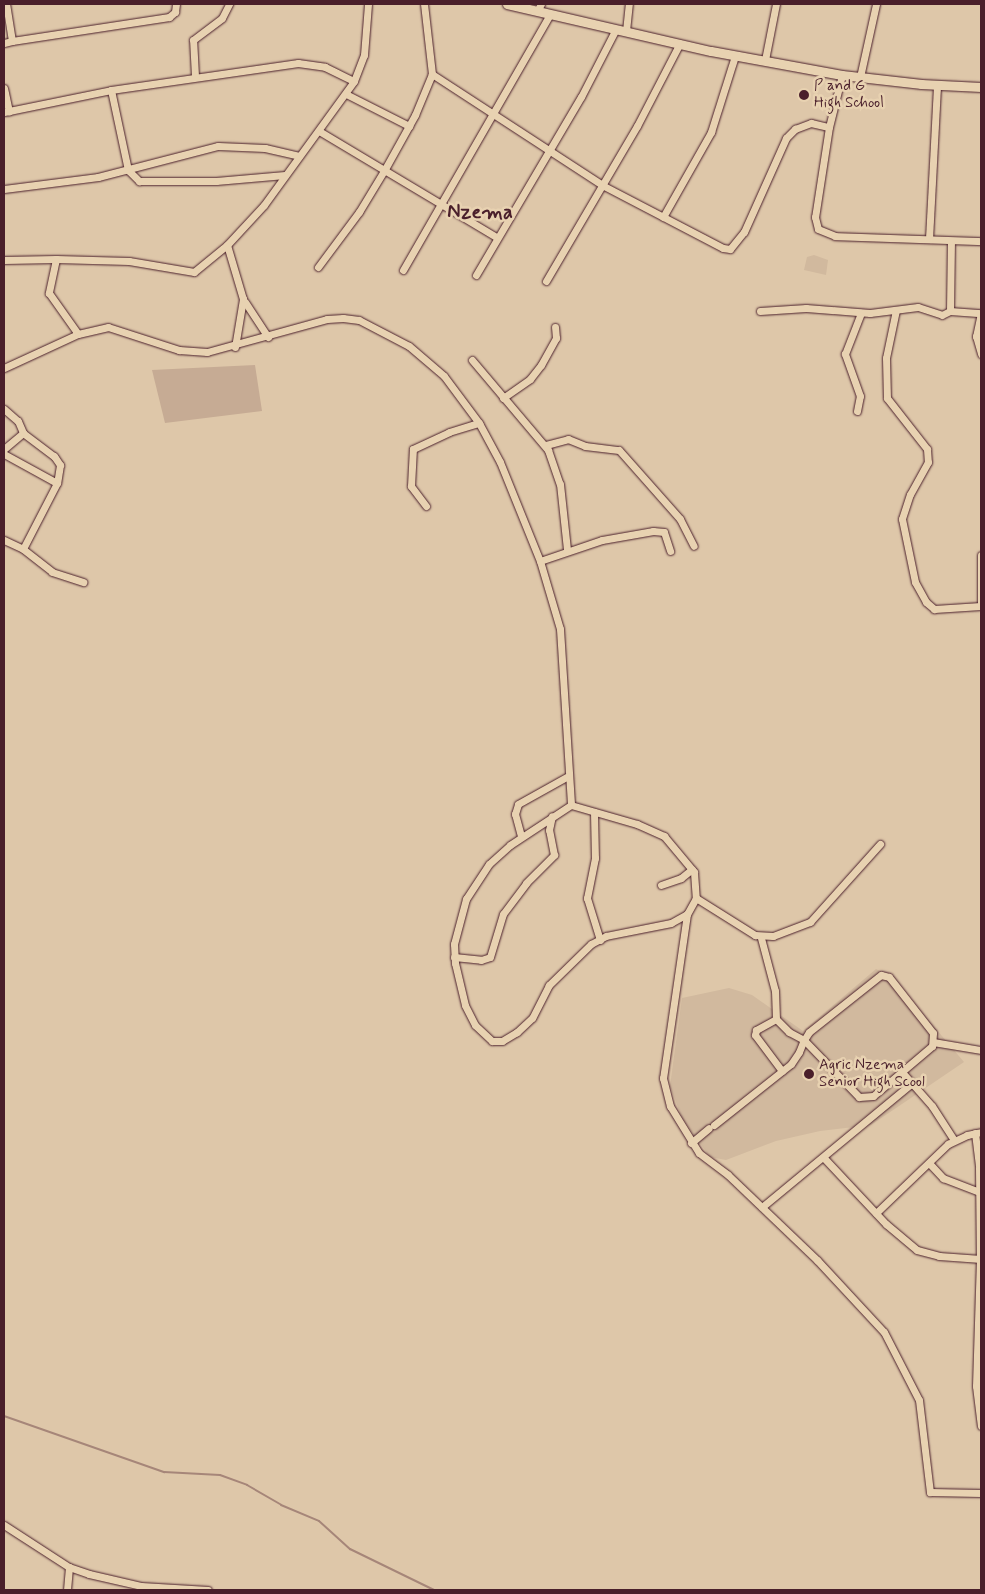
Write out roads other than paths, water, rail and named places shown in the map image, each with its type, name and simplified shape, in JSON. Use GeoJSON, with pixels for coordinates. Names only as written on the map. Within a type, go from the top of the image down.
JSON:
{"type":"FeatureCollection","features":[{"type":"Feature","properties":{"kind":"street"},"geometry":{"type":"LineString","coordinates":[[6,4],[12,41]]}},
{"type":"Feature","properties":{"kind":"street"},"geometry":{"type":"LineString","coordinates":[[4,42],[169,17],[175,12],[176,4]]}},
{"type":"Feature","properties":{"kind":"street"},"geometry":{"type":"LineString","coordinates":[[195,76],[194,40],[222,18],[229,4]]}},
{"type":"Feature","properties":{"kind":"street"},"geometry":{"type":"LineString","coordinates":[[4,260],[129,261],[194,272],[227,245],[285,176],[346,94],[354,81],[364,55],[368,4]]}},
{"type":"Feature","properties":{"kind":"street"},"geometry":{"type":"LineString","coordinates":[[318,267],[359,212],[385,169],[409,126],[432,74],[424,4]]}},
{"type":"Feature","properties":{"kind":"street"},"geometry":{"type":"LineString","coordinates":[[507,4],[539,7],[550,14],[736,56],[842,75],[937,85],[981,87]]}},
{"type":"Feature","properties":{"kind":"street"},"geometry":{"type":"LineString","coordinates":[[626,31],[629,4]]}},
{"type":"Feature","properties":{"kind":"street"},"geometry":{"type":"LineString","coordinates":[[765,60],[776,4]]}},
{"type":"Feature","properties":{"kind":"street"},"geometry":{"type":"LineString","coordinates":[[860,77],[876,4]]}},
{"type":"Feature","properties":{"kind":"street"},"geometry":{"type":"LineString","coordinates":[[403,270],[550,14]]}},
{"type":"Feature","properties":{"kind":"street"},"geometry":{"type":"LineString","coordinates":[[476,275],[546,150],[581,96],[616,29]]}},
{"type":"Feature","properties":{"kind":"street"},"geometry":{"type":"LineString","coordinates":[[546,281],[602,185],[680,43]]}},
{"type":"Feature","properties":{"kind":"street"},"geometry":{"type":"LineString","coordinates":[[663,217],[711,132],[736,56]]}},
{"type":"Feature","properties":{"kind":"street"},"geometry":{"type":"LineString","coordinates":[[4,88],[6,112],[111,90],[195,76],[306,63],[325,67],[354,81]]}},
{"type":"Feature","properties":{"kind":"street"},"geometry":{"type":"LineString","coordinates":[[432,74],[602,185],[716,246],[730,248],[744,232],[786,138],[795,129],[811,123],[829,127]]}},
{"type":"Feature","properties":{"kind":"street"},"geometry":{"type":"LineString","coordinates":[[842,75],[829,127],[814,217],[818,230],[835,236],[929,239],[950,242],[981,241]]}},
{"type":"Feature","properties":{"kind":"street"},"geometry":{"type":"LineString","coordinates":[[929,239],[937,85]]}},
{"type":"Feature","properties":{"kind":"street"},"geometry":{"type":"LineString","coordinates":[[111,90],[128,170],[139,181],[149,183],[285,176]]}},
{"type":"Feature","properties":{"kind":"street"},"geometry":{"type":"LineString","coordinates":[[346,94],[409,126]]}},
{"type":"Feature","properties":{"kind":"street"},"geometry":{"type":"LineString","coordinates":[[319,131],[496,237]]}},
{"type":"Feature","properties":{"kind":"street"},"geometry":{"type":"LineString","coordinates":[[4,188],[98,177],[218,146],[265,148],[299,156]]}},
{"type":"Feature","properties":{"kind":"street"},"geometry":{"type":"LineString","coordinates":[[950,242],[950,311]]}},
{"type":"Feature","properties":{"kind":"street"},"geometry":{"type":"LineString","coordinates":[[227,245],[243,299],[268,337]]}},
{"type":"Feature","properties":{"kind":"street"},"geometry":{"type":"LineString","coordinates":[[56,259],[49,293],[78,334]]}},
{"type":"Feature","properties":{"kind":"street"},"geometry":{"type":"LineString","coordinates":[[235,347],[243,299]]}},
{"type":"Feature","properties":{"kind":"street"},"geometry":{"type":"LineString","coordinates":[[760,311],[806,308],[861,313],[918,307],[942,315],[950,311],[981,313],[976,336],[981,354]]}},
{"type":"Feature","properties":{"kind":"street"},"geometry":{"type":"LineString","coordinates":[[896,310],[886,358],[887,398],[927,449],[928,462],[910,494],[902,519],[915,582],[926,602],[934,609],[981,605],[981,555]]}},
{"type":"Feature","properties":{"kind":"street"},"geometry":{"type":"LineString","coordinates":[[857,412],[860,396],[844,354],[861,313]]}},
{"type":"Feature","properties":{"kind":"street"},"geometry":{"type":"LineString","coordinates":[[4,368],[78,334],[108,327],[187,352],[207,352],[235,347],[327,319],[359,320],[395,337],[444,376],[479,423],[500,462],[540,561],[560,629],[567,712],[568,776],[571,805]]}},
{"type":"Feature","properties":{"kind":"street"},"geometry":{"type":"LineString","coordinates":[[503,398],[530,379],[541,365],[556,338],[555,327]]}},
{"type":"Feature","properties":{"kind":"street"},"geometry":{"type":"LineString","coordinates":[[472,360],[503,398],[546,445],[560,484],[567,550]]}},
{"type":"Feature","properties":{"kind":"street"},"geometry":{"type":"LineString","coordinates":[[4,409],[18,421],[23,433],[58,461],[60,472],[57,483],[23,549]]}},
{"type":"Feature","properties":{"kind":"street"},"geometry":{"type":"LineString","coordinates":[[426,506],[411,488],[413,449],[449,432],[479,423]]}},
{"type":"Feature","properties":{"kind":"street"},"geometry":{"type":"LineString","coordinates":[[4,449],[23,433]]}},
{"type":"Feature","properties":{"kind":"street"},"geometry":{"type":"LineString","coordinates":[[546,445],[568,440],[584,446],[619,450],[680,519],[694,546]]}},
{"type":"Feature","properties":{"kind":"street"},"geometry":{"type":"LineString","coordinates":[[4,454],[57,483]]}},
{"type":"Feature","properties":{"kind":"street"},"geometry":{"type":"LineString","coordinates":[[540,561],[567,550],[653,531],[664,532],[670,551]]}},
{"type":"Feature","properties":{"kind":"street"},"geometry":{"type":"LineString","coordinates":[[4,540],[23,549],[52,572],[83,582]]}},
{"type":"Feature","properties":{"kind":"street"},"geometry":{"type":"LineString","coordinates":[[522,836],[515,814],[518,804],[568,776]]}},
{"type":"Feature","properties":{"kind":"street"},"geometry":{"type":"LineString","coordinates":[[688,914],[671,923],[600,940],[573,959],[549,984],[532,1018],[502,1041],[492,1041],[475,1025],[466,1005],[454,957],[458,922],[466,899],[489,864],[522,836],[571,805],[637,824],[664,836],[692,869],[696,898],[688,914],[664,1078],[670,1106],[691,1143],[762,1207],[884,1332],[919,1400],[923,1415],[930,1492],[981,1493]]}},
{"type":"Feature","properties":{"kind":"street"},"geometry":{"type":"LineString","coordinates":[[594,812],[595,858],[587,898],[600,940]]}},
{"type":"Feature","properties":{"kind":"street"},"geometry":{"type":"LineString","coordinates":[[454,957],[481,960],[490,957],[503,914],[526,883],[554,855],[549,830],[552,816]]}},
{"type":"Feature","properties":{"kind":"street"},"geometry":{"type":"LineString","coordinates":[[761,938],[810,922],[880,844]]}},
{"type":"Feature","properties":{"kind":"street"},"geometry":{"type":"LineString","coordinates":[[661,885],[681,878],[692,869]]}},
{"type":"Feature","properties":{"kind":"street"},"geometry":{"type":"LineString","coordinates":[[691,1143],[782,1071],[799,1052],[804,1040],[846,1001],[881,974],[889,977],[933,1033],[933,1042],[925,1054],[873,1096],[864,1099],[804,1040],[789,1032],[776,1019],[775,991],[761,938],[696,898]]}},
{"type":"Feature","properties":{"kind":"street"},"geometry":{"type":"LineString","coordinates":[[776,1019],[756,1030],[755,1035],[782,1071]]}},
{"type":"Feature","properties":{"kind":"street"},"geometry":{"type":"LineString","coordinates":[[933,1042],[981,1050]]}},
{"type":"Feature","properties":{"kind":"street"},"geometry":{"type":"LineString","coordinates":[[902,1072],[932,1106],[954,1140]]}},
{"type":"Feature","properties":{"kind":"street"},"geometry":{"type":"LineString","coordinates":[[762,1207],[824,1158],[912,1083]]}},
{"type":"Feature","properties":{"kind":"street"},"geometry":{"type":"LineString","coordinates":[[876,1213],[954,1140],[978,1133],[980,1259],[976,1386],[981,1426]]}},
{"type":"Feature","properties":{"kind":"street"},"geometry":{"type":"LineString","coordinates":[[824,1158],[876,1213],[917,1250],[939,1256],[980,1259]]}},
{"type":"Feature","properties":{"kind":"street"},"geometry":{"type":"LineString","coordinates":[[928,1163],[943,1178],[979,1192]]}},
{"type":"Feature","properties":{"kind":"street"},"geometry":{"type":"LineString","coordinates":[[4,1526],[69,1567],[141,1586],[208,1590]]}},
{"type":"Feature","properties":{"kind":"street"},"geometry":{"type":"LineString","coordinates":[[68,1590],[69,1567]]}},
{"type":"Feature","properties":{"kind":"waterway"},"geometry":{"type":"LineString","coordinates":[[4,1416],[164,1472],[220,1475],[247,1485],[281,1505],[319,1521],[350,1549],[434,1590]]}},
{"type":"Feature","properties":{"kind":"place","name":"P and G High School"},"geometry":{"type":"Point","coordinates":[804,95]}},
{"type":"Feature","properties":{"kind":"place","name":"Agric Nzema Senior High Scool"},"geometry":{"type":"Point","coordinates":[809,1074]}},
{"type":"Feature","properties":{"kind":"district","name":"Nzema"},"geometry":{"type":"Point","coordinates":[480,212]}}]}
